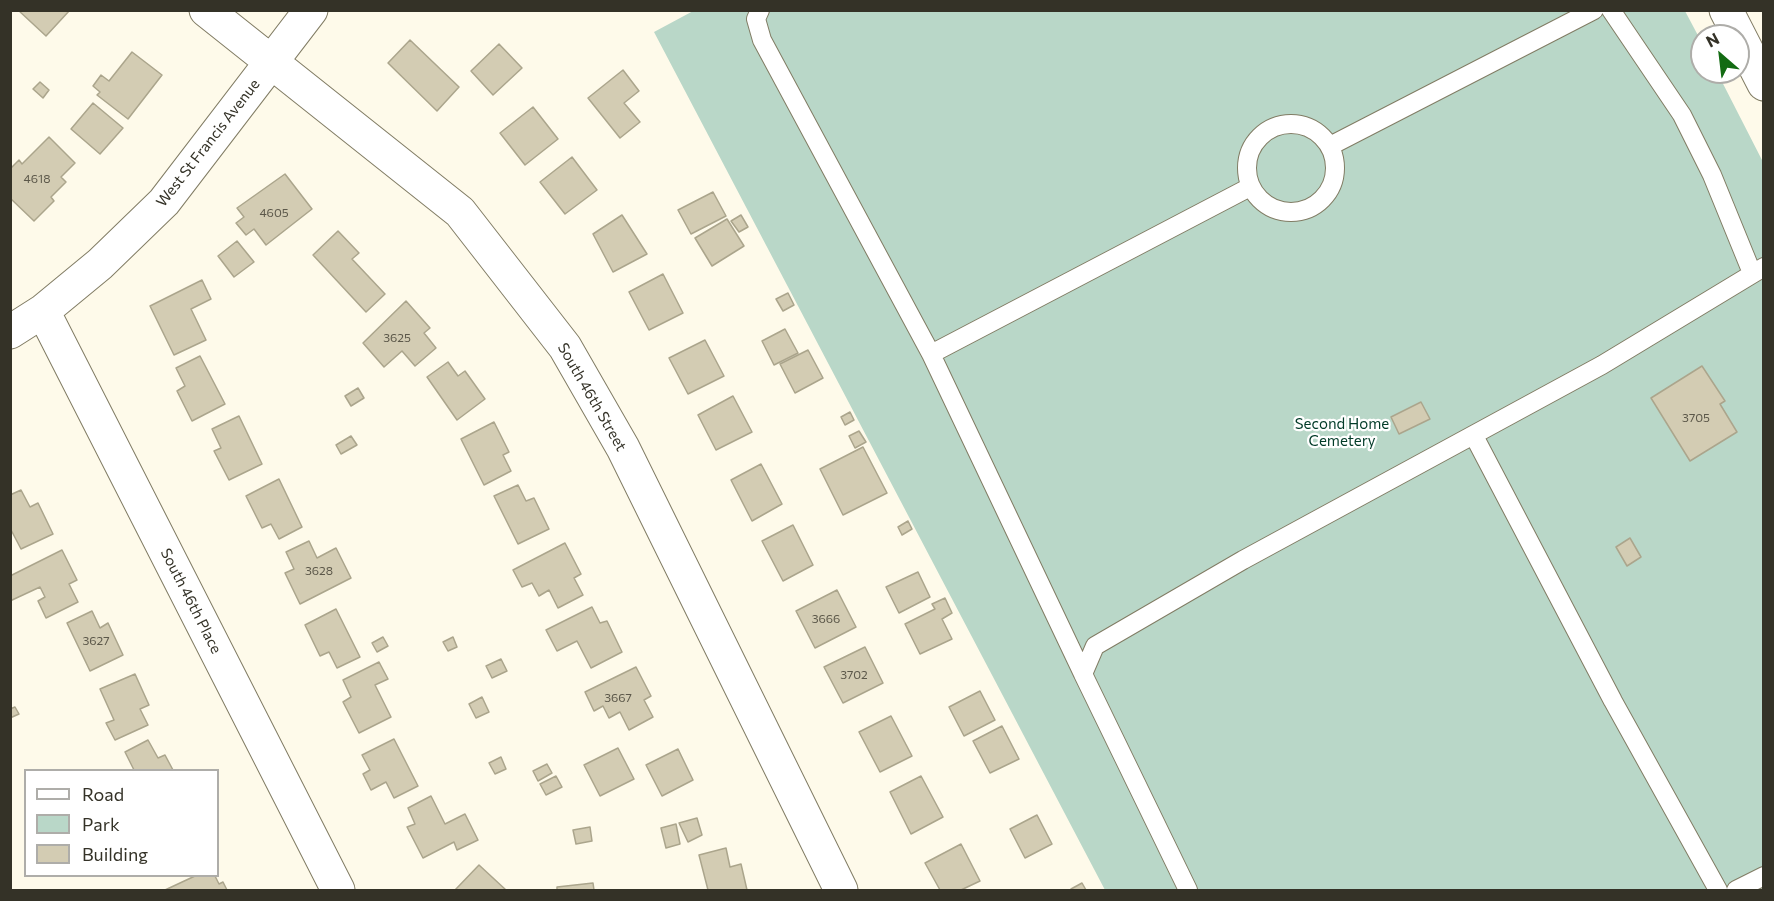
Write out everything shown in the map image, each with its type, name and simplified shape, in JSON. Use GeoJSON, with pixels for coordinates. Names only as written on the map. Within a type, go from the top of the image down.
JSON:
{"type":"FeatureCollection","features":[{"type":"Feature","properties":{"kind":"street","name":"South 46th Street"},"geometry":{"type":"LineString","coordinates":[[206,10],[460,212],[565,347],[623,448],[841,891]]}},
{"type":"Feature","properties":{"kind":"street","name":"West St Francis Avenue"},"geometry":{"type":"LineString","coordinates":[[10,332],[43,311],[100,264],[164,202],[311,10]]}},
{"type":"Feature","properties":{"kind":"street"},"geometry":{"type":"LineString","coordinates":[[1726,10],[1764,84]]}},
{"type":"Feature","properties":{"kind":"street","name":"South 46th Place"},"geometry":{"type":"LineString","coordinates":[[43,311],[338,891]]}},
{"type":"Feature","properties":{"kind":"lane"},"geometry":{"type":"LineString","coordinates":[[760,10],[756,19],[762,40],[931,354],[1188,891]]}},
{"type":"Feature","properties":{"kind":"lane"},"geometry":{"type":"LineString","coordinates":[[1330,146],[1594,10]]}},
{"type":"Feature","properties":{"kind":"lane"},"geometry":{"type":"LineString","coordinates":[[1083,674],[1095,646],[1243,560],[1602,365],[1758,270],[1682,115],[1611,10]]}},
{"type":"Feature","properties":{"kind":"lane"},"geometry":{"type":"LineString","coordinates":[[1293,123],[1308,127],[1320,134],[1330,146],[1335,159],[1335,174],[1331,188],[1323,199],[1311,208],[1297,212],[1283,212],[1269,207],[1258,198],[1251,187],[1246,172],[1247,157],[1254,143],[1264,132],[1278,125],[1293,123]]}},
{"type":"Feature","properties":{"kind":"lane"},"geometry":{"type":"LineString","coordinates":[[931,354],[1251,187]]}},
{"type":"Feature","properties":{"kind":"lane"},"geometry":{"type":"LineString","coordinates":[[1474,436],[1613,701],[1718,891]]}},
{"type":"Feature","properties":{"kind":"lane"},"geometry":{"type":"LineString","coordinates":[[1736,891],[1764,876]]}},
{"type":"Feature","properties":{"kind":"green space","name":"Second Home Cemetery"},"geometry":{"type":"Polygon","coordinates":[[[695,10],[1685,11],[1692,24],[1690,24],[1690,84],[1723,84],[1763,162],[1763,890],[1105,890],[654,32],[695,10]]]}},
{"type":"Feature","properties":{"kind":"building"},"geometry":{"type":"Polygon","coordinates":[[[18,10],[70,10],[46,36],[18,10]]]}},
{"type":"Feature","properties":{"kind":"building"},"geometry":{"type":"Polygon","coordinates":[[[410,40],[459,87],[437,111],[388,63],[410,40]]]}},
{"type":"Feature","properties":{"kind":"building"},"geometry":{"type":"Polygon","coordinates":[[[499,44],[522,68],[493,95],[471,71],[499,44]]]}},
{"type":"Feature","properties":{"kind":"building"},"geometry":{"type":"Polygon","coordinates":[[[132,52],[162,75],[128,119],[97,95],[100,92],[93,86],[101,75],[109,81],[132,52]]]}},
{"type":"Feature","properties":{"kind":"building"},"geometry":{"type":"Polygon","coordinates":[[[623,70],[639,91],[624,103],[640,122],[620,138],[588,98],[623,70]]]}},
{"type":"Feature","properties":{"kind":"building"},"geometry":{"type":"Polygon","coordinates":[[[40,82],[49,90],[43,98],[33,89],[40,82]]]}},
{"type":"Feature","properties":{"kind":"building"},"geometry":{"type":"Polygon","coordinates":[[[93,103],[123,128],[100,154],[71,129],[93,103]]]}},
{"type":"Feature","properties":{"kind":"building"},"geometry":{"type":"Polygon","coordinates":[[[533,107],[558,139],[525,165],[500,133],[533,107]]]}},
{"type":"Feature","properties":{"kind":"building"},"geometry":{"type":"Polygon","coordinates":[[[49,137],[75,163],[61,177],[66,182],[51,197],[54,201],[34,221],[10,198],[10,169],[19,160],[22,164],[49,137]]]}},
{"type":"Feature","properties":{"kind":"building"},"geometry":{"type":"Polygon","coordinates":[[[572,157],[597,190],[565,214],[540,182],[572,157]]]}},
{"type":"Feature","properties":{"kind":"building"},"geometry":{"type":"Polygon","coordinates":[[[285,174],[312,209],[266,245],[254,229],[246,235],[236,223],[244,217],[237,208],[285,174]]]}},
{"type":"Feature","properties":{"kind":"building"},"geometry":{"type":"Polygon","coordinates":[[[713,192],[726,216],[691,234],[678,210],[713,192]]]}},
{"type":"Feature","properties":{"kind":"building"},"geometry":{"type":"Polygon","coordinates":[[[622,215],[647,254],[613,272],[593,234],[622,215]]]}},
{"type":"Feature","properties":{"kind":"building"},"geometry":{"type":"Polygon","coordinates":[[[741,215],[748,227],[739,232],[731,221],[741,215]]]}},
{"type":"Feature","properties":{"kind":"building"},"geometry":{"type":"Polygon","coordinates":[[[727,219],[744,246],[712,266],[695,238],[727,219]]]}},
{"type":"Feature","properties":{"kind":"building"},"geometry":{"type":"Polygon","coordinates":[[[338,231],[359,253],[352,259],[385,294],[366,312],[313,255],[338,231]]]}},
{"type":"Feature","properties":{"kind":"building"},"geometry":{"type":"Polygon","coordinates":[[[237,241],[254,262],[234,277],[218,256],[237,241]]]}},
{"type":"Feature","properties":{"kind":"building"},"geometry":{"type":"Polygon","coordinates":[[[663,274],[683,313],[649,330],[629,292],[663,274]]]}},
{"type":"Feature","properties":{"kind":"building"},"geometry":{"type":"Polygon","coordinates":[[[202,280],[211,299],[191,309],[206,340],[174,355],[150,306],[202,280]]]}},
{"type":"Feature","properties":{"kind":"building"},"geometry":{"type":"Polygon","coordinates":[[[788,293],[794,305],[783,311],[776,299],[788,293]]]}},
{"type":"Feature","properties":{"kind":"building"},"geometry":{"type":"Polygon","coordinates":[[[406,301],[430,328],[424,333],[436,348],[415,366],[402,351],[384,367],[363,343],[406,301]]]}},
{"type":"Feature","properties":{"kind":"building"},"geometry":{"type":"Polygon","coordinates":[[[785,329],[798,353],[774,365],[762,341],[785,329]]]}},
{"type":"Feature","properties":{"kind":"building"},"geometry":{"type":"Polygon","coordinates":[[[705,340],[724,376],[688,394],[669,358],[705,340]]]}},
{"type":"Feature","properties":{"kind":"building"},"geometry":{"type":"Polygon","coordinates":[[[808,350],[823,378],[795,393],[780,364],[808,350]]]}},
{"type":"Feature","properties":{"kind":"building"},"geometry":{"type":"Polygon","coordinates":[[[200,356],[225,404],[192,421],[177,391],[185,386],[176,368],[200,356]]]}},
{"type":"Feature","properties":{"kind":"building"},"geometry":{"type":"Polygon","coordinates":[[[448,362],[458,376],[465,371],[485,399],[457,420],[427,377],[448,362]]]}},
{"type":"Feature","properties":{"kind":"building"},"geometry":{"type":"Polygon","coordinates":[[[1702,366],[1725,401],[1720,404],[1737,432],[1690,461],[1651,398],[1702,366]]]}},
{"type":"Feature","properties":{"kind":"building"},"geometry":{"type":"Polygon","coordinates":[[[358,388],[364,398],[351,406],[345,396],[358,388]]]}},
{"type":"Feature","properties":{"kind":"building"},"geometry":{"type":"Polygon","coordinates":[[[733,396],[752,432],[716,450],[698,415],[733,396]]]}},
{"type":"Feature","properties":{"kind":"building"},"geometry":{"type":"Polygon","coordinates":[[[1421,402],[1430,419],[1399,434],[1391,417],[1421,402]]]}},
{"type":"Feature","properties":{"kind":"building"},"geometry":{"type":"Polygon","coordinates":[[[850,412],[854,420],[845,425],[841,417],[850,412]]]}},
{"type":"Feature","properties":{"kind":"building"},"geometry":{"type":"Polygon","coordinates":[[[239,416],[262,464],[229,480],[214,451],[221,448],[212,429],[239,416]]]}},
{"type":"Feature","properties":{"kind":"building"},"geometry":{"type":"Polygon","coordinates":[[[494,422],[509,452],[503,455],[511,471],[484,485],[461,439],[494,422]]]}},
{"type":"Feature","properties":{"kind":"building"},"geometry":{"type":"Polygon","coordinates":[[[859,431],[866,442],[855,448],[849,436],[859,431]]]}},
{"type":"Feature","properties":{"kind":"building"},"geometry":{"type":"Polygon","coordinates":[[[351,436],[357,445],[341,454],[336,445],[351,436]]]}},
{"type":"Feature","properties":{"kind":"building"},"geometry":{"type":"Polygon","coordinates":[[[863,447],[887,493],[843,515],[820,469],[863,447]]]}},
{"type":"Feature","properties":{"kind":"building"},"geometry":{"type":"Polygon","coordinates":[[[761,464],[782,504],[752,521],[731,480],[761,464]]]}},
{"type":"Feature","properties":{"kind":"building"},"geometry":{"type":"Polygon","coordinates":[[[279,479],[302,527],[279,539],[271,524],[262,528],[246,496],[279,479]]]}},
{"type":"Feature","properties":{"kind":"building"},"geometry":{"type":"Polygon","coordinates":[[[518,485],[526,501],[534,498],[549,529],[518,544],[494,496],[518,485]]]}},
{"type":"Feature","properties":{"kind":"building"},"geometry":{"type":"Polygon","coordinates":[[[21,490],[30,507],[38,503],[53,534],[21,549],[10,528],[10,495],[21,490]]]}},
{"type":"Feature","properties":{"kind":"building"},"geometry":{"type":"Polygon","coordinates":[[[908,521],[912,529],[902,535],[898,527],[908,521]]]}},
{"type":"Feature","properties":{"kind":"building"},"geometry":{"type":"Polygon","coordinates":[[[793,525],[813,565],[783,581],[762,541],[793,525]]]}},
{"type":"Feature","properties":{"kind":"building"},"geometry":{"type":"Polygon","coordinates":[[[1630,538],[1641,557],[1627,566],[1616,547],[1630,538]]]}},
{"type":"Feature","properties":{"kind":"building"},"geometry":{"type":"Polygon","coordinates":[[[309,541],[317,558],[336,548],[351,578],[300,604],[285,573],[294,569],[286,552],[309,541]]]}},
{"type":"Feature","properties":{"kind":"building"},"geometry":{"type":"Polygon","coordinates":[[[565,543],[581,574],[574,578],[583,595],[558,608],[549,590],[539,596],[532,583],[522,587],[513,570],[565,543]]]}},
{"type":"Feature","properties":{"kind":"building"},"geometry":{"type":"Polygon","coordinates":[[[62,550],[77,580],[69,584],[78,602],[46,618],[38,601],[45,597],[40,587],[10,601],[10,576],[62,550]]]}},
{"type":"Feature","properties":{"kind":"building"},"geometry":{"type":"Polygon","coordinates":[[[918,572],[930,597],[899,613],[886,587],[918,572]]]}},
{"type":"Feature","properties":{"kind":"building"},"geometry":{"type":"Polygon","coordinates":[[[837,590],[856,627],[815,648],[796,611],[837,590]]]}},
{"type":"Feature","properties":{"kind":"building"},"geometry":{"type":"Polygon","coordinates":[[[945,598],[952,613],[942,619],[952,639],[920,654],[905,624],[935,609],[932,604],[945,598]]]}},
{"type":"Feature","properties":{"kind":"building"},"geometry":{"type":"Polygon","coordinates":[[[592,607],[600,623],[607,621],[622,652],[591,668],[577,641],[557,651],[546,630],[592,607]]]}},
{"type":"Feature","properties":{"kind":"building"},"geometry":{"type":"Polygon","coordinates":[[[336,609],[360,657],[337,668],[329,652],[320,656],[305,625],[336,609]]]}},
{"type":"Feature","properties":{"kind":"building"},"geometry":{"type":"Polygon","coordinates":[[[92,611],[100,628],[108,623],[123,655],[90,671],[67,623],[92,611]]]}},
{"type":"Feature","properties":{"kind":"building"},"geometry":{"type":"Polygon","coordinates":[[[383,637],[388,646],[377,652],[372,643],[383,637]]]}},
{"type":"Feature","properties":{"kind":"building"},"geometry":{"type":"Polygon","coordinates":[[[453,637],[457,647],[448,651],[443,642],[453,637]]]}},
{"type":"Feature","properties":{"kind":"building"},"geometry":{"type":"Polygon","coordinates":[[[865,647],[883,683],[843,703],[824,667],[865,647]]]}},
{"type":"Feature","properties":{"kind":"building"},"geometry":{"type":"Polygon","coordinates":[[[501,659],[507,671],[492,678],[486,666],[501,659]]]}},
{"type":"Feature","properties":{"kind":"building"},"geometry":{"type":"Polygon","coordinates":[[[379,662],[388,679],[375,685],[391,717],[359,733],[343,702],[351,697],[343,680],[379,662]]]}},
{"type":"Feature","properties":{"kind":"building"},"geometry":{"type":"Polygon","coordinates":[[[636,667],[651,696],[644,700],[653,717],[629,730],[620,712],[609,718],[603,706],[594,711],[585,692],[636,667]]]}},
{"type":"Feature","properties":{"kind":"building"},"geometry":{"type":"Polygon","coordinates":[[[135,674],[149,705],[140,709],[148,725],[115,740],[106,723],[114,720],[100,689],[135,674]]]}},
{"type":"Feature","properties":{"kind":"building"},"geometry":{"type":"Polygon","coordinates":[[[980,691],[995,720],[964,736],[949,707],[980,691]]]}},
{"type":"Feature","properties":{"kind":"building"},"geometry":{"type":"Polygon","coordinates":[[[482,697],[489,712],[476,718],[469,704],[482,697]]]}},
{"type":"Feature","properties":{"kind":"building"},"geometry":{"type":"Polygon","coordinates":[[[15,707],[19,714],[10,718],[10,709],[15,707]]]}},
{"type":"Feature","properties":{"kind":"building"},"geometry":{"type":"Polygon","coordinates":[[[891,716],[912,756],[880,772],[859,732],[891,716]]]}},
{"type":"Feature","properties":{"kind":"building"},"geometry":{"type":"Polygon","coordinates":[[[1002,726],[1019,759],[990,773],[973,741],[1002,726]]]}},
{"type":"Feature","properties":{"kind":"building"},"geometry":{"type":"Polygon","coordinates":[[[394,739],[418,786],[394,798],[386,782],[371,790],[363,774],[370,770],[362,755],[394,739]]]}},
{"type":"Feature","properties":{"kind":"building"},"geometry":{"type":"Polygon","coordinates":[[[148,740],[158,758],[165,755],[172,769],[134,769],[125,752],[148,740]]]}},
{"type":"Feature","properties":{"kind":"building"},"geometry":{"type":"Polygon","coordinates":[[[618,748],[634,779],[600,796],[584,765],[618,748]]]}},
{"type":"Feature","properties":{"kind":"building"},"geometry":{"type":"Polygon","coordinates":[[[678,749],[693,780],[662,796],[646,765],[678,749]]]}},
{"type":"Feature","properties":{"kind":"building"},"geometry":{"type":"Polygon","coordinates":[[[501,757],[506,769],[495,774],[489,763],[501,757]]]}},
{"type":"Feature","properties":{"kind":"building"},"geometry":{"type":"Polygon","coordinates":[[[547,764],[552,773],[538,781],[533,771],[547,764]]]}},
{"type":"Feature","properties":{"kind":"building"},"geometry":{"type":"Polygon","coordinates":[[[556,776],[562,787],[546,795],[540,784],[556,776]]]}},
{"type":"Feature","properties":{"kind":"building"},"geometry":{"type":"Polygon","coordinates":[[[921,776],[943,817],[911,834],[890,792],[921,776]]]}},
{"type":"Feature","properties":{"kind":"building"},"geometry":{"type":"Polygon","coordinates":[[[431,796],[445,824],[465,814],[478,840],[457,850],[454,842],[423,858],[407,827],[415,824],[408,808],[431,796]]]}},
{"type":"Feature","properties":{"kind":"building"},"geometry":{"type":"Polygon","coordinates":[[[1037,815],[1052,844],[1025,858],[1010,829],[1037,815]]]}},
{"type":"Feature","properties":{"kind":"building"},"geometry":{"type":"Polygon","coordinates":[[[697,818],[702,835],[688,842],[679,823],[697,818]]]}},
{"type":"Feature","properties":{"kind":"building"},"geometry":{"type":"Polygon","coordinates":[[[676,824],[680,844],[666,848],[661,828],[676,824]]]}},
{"type":"Feature","properties":{"kind":"building"},"geometry":{"type":"Polygon","coordinates":[[[590,827],[592,841],[576,844],[573,830],[590,827]]]}},
{"type":"Feature","properties":{"kind":"building"},"geometry":{"type":"Polygon","coordinates":[[[961,844],[980,881],[961,890],[940,890],[925,863],[961,844]]]}},
{"type":"Feature","properties":{"kind":"building"},"geometry":{"type":"Polygon","coordinates":[[[726,848],[730,867],[741,864],[747,890],[708,890],[699,855],[726,848]]]}},
{"type":"Feature","properties":{"kind":"building"},"geometry":{"type":"Polygon","coordinates":[[[479,865],[506,890],[455,890],[479,865]]]}},
{"type":"Feature","properties":{"kind":"building"},"geometry":{"type":"Polygon","coordinates":[[[193,877],[216,877],[219,884],[223,882],[227,890],[165,890],[193,877]]]}},
{"type":"Feature","properties":{"kind":"building"},"geometry":{"type":"Polygon","coordinates":[[[593,883],[594,890],[557,890],[557,887],[593,883]]]}},
{"type":"Feature","properties":{"kind":"building"},"geometry":{"type":"Polygon","coordinates":[[[1082,883],[1086,890],[1071,890],[1071,889],[1082,883]]]}}]}
